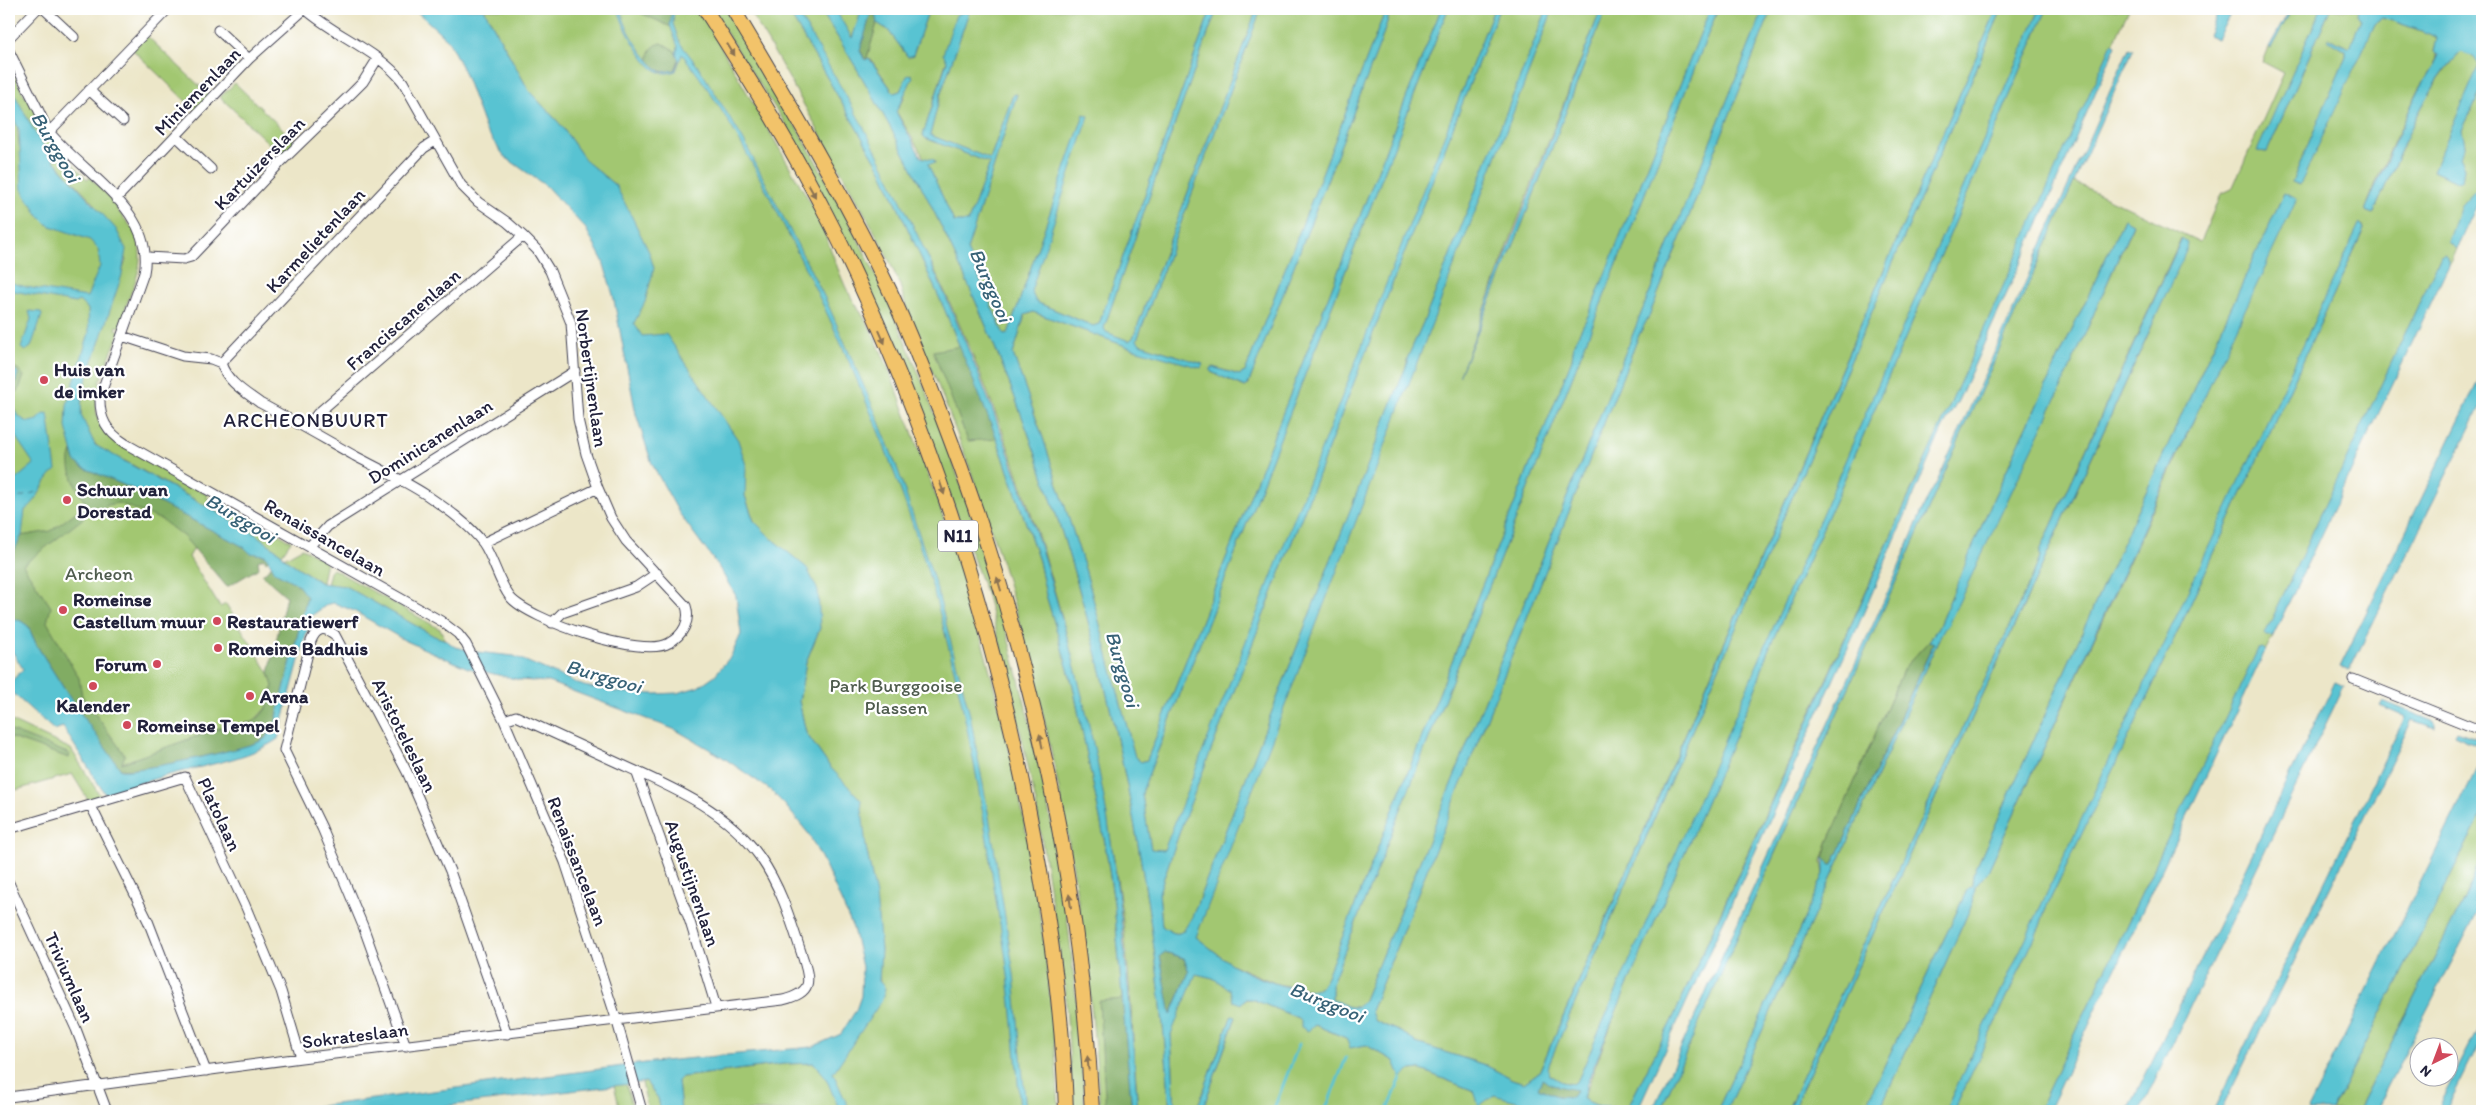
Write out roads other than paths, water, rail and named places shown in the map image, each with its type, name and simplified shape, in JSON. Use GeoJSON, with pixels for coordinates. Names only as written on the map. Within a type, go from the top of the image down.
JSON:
{"type":"FeatureCollection","features":[{"type":"Feature","properties":{"kind":"highway","name":"N11"},"geometry":{"type":"LineString","coordinates":[[705,9],[757,90],[832,228],[890,355],[947,503],[982,610],[1013,731],[1038,856],[1056,983],[1066,1111]]}},
{"type":"Feature","properties":{"kind":"highway","name":"N11"},"geometry":{"type":"LineString","coordinates":[[733,9],[857,224],[887,284],[941,415],[985,537],[1039,731],[1064,861],[1081,980],[1092,1111]]}},
{"type":"Feature","properties":{"kind":"street"},"geometry":{"type":"LineString","coordinates":[[9,38],[37,9]]}},
{"type":"Feature","properties":{"kind":"street"},"geometry":{"type":"LineString","coordinates":[[44,9],[74,37]]}},
{"type":"Feature","properties":{"kind":"street"},"geometry":{"type":"LineString","coordinates":[[49,132],[168,9]]}},
{"type":"Feature","properties":{"kind":"street","name":"Norbertijnenlaan"},"geometry":{"type":"LineString","coordinates":[[221,363],[224,373],[240,389],[260,403],[400,480],[455,515],[483,543],[510,596],[532,613],[552,623],[610,640],[646,646],[668,644],[683,630],[687,622],[688,613],[680,597],[626,541],[611,518],[598,488],[586,454],[578,419],[572,323],[562,295],[537,250],[523,236],[469,194],[435,141],[403,82],[394,70],[324,25],[305,9]]}},
{"type":"Feature","properties":{"kind":"street","name":"Miniemenlaan"},"geometry":{"type":"LineString","coordinates":[[116,200],[249,59],[305,9]]}},
{"type":"Feature","properties":{"kind":"street"},"geometry":{"type":"LineString","coordinates":[[218,30],[249,59]]}},
{"type":"Feature","properties":{"kind":"street"},"geometry":{"type":"LineString","coordinates":[[9,51],[49,132],[116,200],[138,227],[147,257]]}},
{"type":"Feature","properties":{"kind":"street","name":"Kartuizerslaan"},"geometry":{"type":"LineString","coordinates":[[147,257],[184,259],[191,257],[283,160],[352,94],[363,82],[378,58]]}},
{"type":"Feature","properties":{"kind":"street"},"geometry":{"type":"LineString","coordinates":[[89,90],[122,121]]}},
{"type":"Feature","properties":{"kind":"street"},"geometry":{"type":"LineString","coordinates":[[176,136],[211,169]]}},
{"type":"Feature","properties":{"kind":"street","name":"Karmelietenlaan"},"geometry":{"type":"LineString","coordinates":[[221,363],[424,148],[435,141]]}},
{"type":"Feature","properties":{"kind":"street","name":"Franciscanenlaan"},"geometry":{"type":"LineString","coordinates":[[307,428],[318,414],[523,236]]}},
{"type":"Feature","properties":{"kind":"street","name":"Renaissancelaan"},"geometry":{"type":"LineString","coordinates":[[147,257],[144,273],[100,396],[100,409],[104,423],[113,436],[441,621],[458,634],[466,644],[504,720],[565,862],[616,1018],[642,1110]]}},
{"type":"Feature","properties":{"kind":"street"},"geometry":{"type":"LineString","coordinates":[[122,336],[183,356],[211,359],[221,363]]}},
{"type":"Feature","properties":{"kind":"street","name":"Dominicanenlaan"},"geometry":{"type":"LineString","coordinates":[[310,547],[328,526],[575,371]]}},
{"type":"Feature","properties":{"kind":"street"},"geometry":{"type":"LineString","coordinates":[[483,543],[598,488]]}},
{"type":"Feature","properties":{"kind":"street"},"geometry":{"type":"LineString","coordinates":[[552,623],[562,613],[636,587],[657,573]]}},
{"type":"Feature","properties":{"kind":"street","name":"Aristoteleslaan"},"geometry":{"type":"LineString","coordinates":[[406,1046],[363,926],[322,828],[284,750],[311,641],[314,633],[320,629],[328,629],[335,636],[407,772],[450,871],[507,1034]]}},
{"type":"Feature","properties":{"kind":"street"},"geometry":{"type":"LineString","coordinates":[[2353,680],[2482,731]]}},
{"type":"Feature","properties":{"kind":"street","name":"Augustijnenlaan"},"geometry":{"type":"LineString","coordinates":[[504,720],[516,716],[700,802],[734,827],[760,857],[782,894],[808,972],[807,986],[801,994],[783,1000],[616,1018]]}},
{"type":"Feature","properties":{"kind":"street","name":"Augustijnenlaan"},"geometry":{"type":"LineString","coordinates":[[636,771],[690,922],[716,1007]]}},
{"type":"Feature","properties":{"kind":"street","name":"Platolaan"},"geometry":{"type":"LineString","coordinates":[[90,806],[184,777],[245,905],[281,991],[301,1058]]}},
{"type":"Feature","properties":{"kind":"street"},"geometry":{"type":"LineString","coordinates":[[9,829],[90,806],[148,921],[206,1071]]}},
{"type":"Feature","properties":{"kind":"street","name":"Triviumlaan"},"geometry":{"type":"LineString","coordinates":[[9,883],[76,1029],[107,1111]]}},
{"type":"Feature","properties":{"kind":"street","name":"Sokrateslaan"},"geometry":{"type":"LineString","coordinates":[[9,1097],[301,1058],[507,1034],[616,1018]]}},
{"type":"Feature","properties":{"kind":"street"},"geometry":{"type":"LineString","coordinates":[[630,1111],[642,1110]]}},
{"type":"Feature","properties":{"kind":"water"},"geometry":{"type":"Polygon","coordinates":[[[414,9],[484,9],[529,91],[560,124],[586,161],[616,186],[649,252],[654,268],[645,302],[634,323],[642,336],[666,334],[738,440],[746,465],[745,496],[754,521],[772,539],[807,568],[818,591],[820,628],[806,662],[799,701],[806,733],[830,767],[861,800],[866,847],[876,896],[881,950],[879,981],[885,988],[882,1000],[833,1073],[850,1111],[840,1111],[825,1076],[814,1063],[784,1064],[682,1077],[678,1081],[681,1111],[661,1111],[658,1098],[646,1082],[404,1111],[282,1111],[653,1062],[812,1047],[841,1034],[856,1010],[861,996],[862,967],[853,928],[825,865],[808,833],[769,789],[721,756],[676,730],[548,682],[520,680],[468,668],[404,640],[354,611],[334,603],[328,604],[311,616],[278,739],[242,756],[167,775],[105,794],[63,727],[54,730],[9,690],[9,684],[23,669],[9,646],[9,617],[21,621],[28,626],[37,646],[70,698],[121,770],[168,764],[254,744],[263,740],[271,732],[276,721],[307,597],[297,584],[273,571],[265,555],[250,553],[244,547],[133,489],[82,467],[75,461],[66,427],[67,405],[89,333],[88,309],[79,301],[75,303],[9,290],[9,282],[26,287],[87,297],[100,266],[98,249],[90,240],[48,225],[28,201],[22,189],[19,130],[9,107],[9,84],[38,138],[56,163],[116,229],[126,249],[122,275],[82,393],[81,415],[95,445],[251,531],[282,554],[284,558],[321,583],[345,586],[434,636],[446,640],[455,647],[477,652],[514,656],[584,686],[617,692],[655,694],[677,693],[698,687],[715,675],[731,656],[741,634],[736,596],[718,566],[679,513],[652,464],[636,414],[613,295],[603,261],[586,229],[546,186],[505,157],[486,131],[464,72],[448,40],[414,9]]]}},
{"type":"Feature","properties":{"kind":"water"},"geometry":{"type":"Polygon","coordinates":[[[619,9],[622,9],[630,34],[636,44],[650,62],[662,72],[675,70],[679,62],[676,54],[678,47],[670,25],[672,9],[674,9],[673,24],[680,43],[700,69],[743,139],[826,300],[876,414],[898,470],[936,586],[970,715],[990,822],[1014,974],[1026,1111],[1020,1111],[1007,965],[969,737],[933,589],[904,500],[871,413],[834,328],[756,171],[729,122],[682,54],[676,71],[662,73],[650,65],[638,50],[627,31],[619,9]]]}},
{"type":"Feature","properties":{"kind":"water"},"geometry":{"type":"Polygon","coordinates":[[[787,9],[794,9],[807,28],[869,137],[913,225],[977,371],[1006,445],[1032,521],[1056,597],[1077,674],[1104,796],[1122,931],[1138,1111],[1132,1111],[1114,903],[1105,843],[1073,686],[1046,595],[1039,561],[997,439],[944,308],[881,170],[787,9]]]}},
{"type":"Feature","properties":{"kind":"water","name":"Burggooi"},"geometry":{"type":"Polygon","coordinates":[[[820,9],[835,9],[852,38],[862,9],[872,9],[860,51],[865,60],[869,58],[894,93],[900,91],[907,76],[911,74],[913,77],[896,112],[921,157],[934,160],[935,163],[928,164],[954,222],[968,222],[990,163],[925,138],[923,135],[947,61],[943,54],[956,15],[962,13],[963,9],[970,9],[940,96],[930,135],[990,159],[1013,95],[1017,94],[967,250],[1004,335],[1008,334],[1084,114],[1089,116],[1031,291],[1036,302],[1093,326],[1099,324],[1211,9],[1217,9],[1165,151],[1104,328],[1106,332],[1129,341],[1133,338],[1257,9],[1261,9],[1137,340],[1140,344],[1203,364],[1201,368],[1131,348],[1033,312],[1025,315],[1013,354],[1043,438],[1086,572],[1135,757],[1141,762],[1147,760],[1441,9],[1448,9],[1143,789],[1142,795],[1151,849],[1164,850],[1494,9],[1499,9],[1182,825],[1159,892],[1162,926],[1173,932],[1180,933],[1192,917],[1407,364],[1407,359],[1426,316],[1547,9],[1553,9],[1196,937],[1229,962],[1250,974],[1295,989],[1313,990],[1320,987],[1325,981],[1572,359],[1574,343],[1590,312],[1710,9],[1718,9],[1332,983],[1332,999],[1349,1007],[1357,1007],[1364,1000],[1764,9],[1772,9],[1649,316],[1639,335],[1371,1011],[1374,1020],[1402,1033],[1416,1043],[1485,1065],[1524,1083],[1539,1072],[1655,807],[1939,142],[1997,9],[2002,9],[1550,1061],[1548,1069],[1550,1075],[1562,1082],[1573,1084],[1578,1080],[2040,9],[2047,9],[1838,494],[1767,653],[1757,685],[1618,1007],[1586,1086],[1583,1099],[1596,1105],[1624,1109],[1630,1103],[1673,1018],[2112,43],[2116,45],[2045,209],[1958,401],[1942,429],[1858,626],[1637,1111],[1547,1111],[1494,1095],[1479,1106],[1474,1091],[1419,1069],[1411,1070],[1401,1078],[1394,1061],[1366,1045],[1350,1048],[1346,1038],[1315,1025],[1308,1031],[1301,1027],[1301,1021],[1298,1018],[1252,999],[1245,999],[1241,1004],[1233,1001],[1230,990],[1213,978],[1196,974],[1171,1034],[1175,1111],[1170,1111],[1157,967],[1134,823],[1103,680],[1064,538],[1015,399],[959,263],[893,133],[820,9]],[[1165,952],[1160,956],[1171,1015],[1189,972],[1184,958],[1165,952]],[[1542,1079],[1538,1088],[1557,1096],[1572,1097],[1577,1090],[1552,1085],[1542,1079]]]}},
{"type":"Feature","properties":{"kind":"water"},"geometry":{"type":"Polygon","coordinates":[[[874,9],[929,9],[913,55],[908,57],[888,30],[877,23],[874,9]]]}},
{"type":"Feature","properties":{"kind":"water"},"geometry":{"type":"Polygon","coordinates":[[[1386,9],[1391,9],[1381,41],[1248,385],[1245,387],[1211,372],[1211,369],[1212,367],[1239,375],[1245,372],[1386,9]]]}},
{"type":"Feature","properties":{"kind":"water"},"geometry":{"type":"Polygon","coordinates":[[[1601,9],[1606,9],[1521,227],[1459,377],[1601,9]]]}},
{"type":"Feature","properties":{"kind":"water"},"geometry":{"type":"Polygon","coordinates":[[[2219,9],[2233,9],[2217,39],[2208,35],[2219,9]]]}},
{"type":"Feature","properties":{"kind":"water"},"geometry":{"type":"Polygon","coordinates":[[[2290,9],[2292,9],[2271,48],[2269,47],[2290,9]]]}},
{"type":"Feature","properties":{"kind":"water"},"geometry":{"type":"Polygon","coordinates":[[[2321,9],[2330,9],[2267,152],[2257,151],[2321,9]]]}},
{"type":"Feature","properties":{"kind":"water"},"geometry":{"type":"Polygon","coordinates":[[[2358,9],[2468,9],[2482,17],[2482,89],[2462,130],[2465,145],[2459,157],[2464,168],[2462,180],[2455,181],[2433,171],[2479,65],[2473,56],[2461,52],[2433,87],[2421,108],[2373,214],[2365,211],[2410,108],[2437,59],[2438,54],[2434,52],[2437,38],[2428,34],[2382,18],[2375,24],[2300,185],[2292,182],[2346,56],[2346,51],[2328,40],[2329,38],[2349,48],[2361,20],[2357,14],[2358,9]]]}},
{"type":"Feature","properties":{"kind":"water"},"geometry":{"type":"Polygon","coordinates":[[[2129,48],[2133,50],[1660,1111],[1652,1111],[1896,574],[1926,501],[1937,482],[2129,48]]]}},
{"type":"Feature","properties":{"kind":"water"},"geometry":{"type":"Polygon","coordinates":[[[2476,190],[2482,193],[2482,203],[2478,203],[2456,249],[2448,242],[2461,206],[2476,190]]]}},
{"type":"Feature","properties":{"kind":"water"},"geometry":{"type":"Polygon","coordinates":[[[2284,193],[2297,199],[2167,476],[1988,871],[1975,887],[1973,902],[1879,1111],[1863,1111],[1968,888],[1972,886],[1973,875],[2112,566],[2284,193]]]}},
{"type":"Feature","properties":{"kind":"water"},"geometry":{"type":"Polygon","coordinates":[[[2124,219],[2133,224],[2063,384],[1948,625],[1942,632],[1726,1111],[1717,1111],[1824,874],[1824,858],[1830,865],[1833,865],[1934,643],[1929,641],[1938,628],[1994,497],[2124,219]]]}},
{"type":"Feature","properties":{"kind":"water"},"geometry":{"type":"Polygon","coordinates":[[[2360,223],[2364,229],[2134,726],[2045,910],[2040,926],[1954,1111],[1945,1111],[2360,223]]]}},
{"type":"Feature","properties":{"kind":"water"},"geometry":{"type":"Polygon","coordinates":[[[2182,238],[2187,242],[2186,251],[1792,1111],[1787,1111],[2033,575],[2040,558],[2040,551],[2182,238]]]}},
{"type":"Feature","properties":{"kind":"water"},"geometry":{"type":"Polygon","coordinates":[[[2446,254],[2449,265],[2273,636],[2267,636],[2265,634],[2441,256],[2446,254]]]}},
{"type":"Feature","properties":{"kind":"water"},"geometry":{"type":"Polygon","coordinates":[[[29,311],[41,312],[42,315],[31,347],[25,351],[21,348],[31,319],[29,311]]]}},
{"type":"Feature","properties":{"kind":"water"},"geometry":{"type":"Polygon","coordinates":[[[15,370],[18,373],[13,394],[16,414],[29,422],[38,420],[43,414],[48,413],[56,470],[47,480],[34,501],[25,510],[22,535],[9,561],[9,485],[34,464],[9,427],[9,383],[15,370]]]}},
{"type":"Feature","properties":{"kind":"water"},"geometry":{"type":"Polygon","coordinates":[[[2482,373],[2482,403],[2349,671],[2340,667],[2482,373]]]}},
{"type":"Feature","properties":{"kind":"water"},"geometry":{"type":"Polygon","coordinates":[[[2262,648],[2265,651],[2048,1111],[2038,1111],[2258,649],[2262,648]]]}},
{"type":"Feature","properties":{"kind":"water"},"geometry":{"type":"Polygon","coordinates":[[[2335,682],[2344,686],[2140,1111],[2128,1111],[2335,682]]]}},
{"type":"Feature","properties":{"kind":"water"},"geometry":{"type":"Polygon","coordinates":[[[2383,701],[2435,722],[2435,728],[2412,720],[2221,1111],[2213,1111],[2405,717],[2380,706],[2383,701]]]}},
{"type":"Feature","properties":{"kind":"water"},"geometry":{"type":"Polygon","coordinates":[[[2456,731],[2482,740],[2482,747],[2454,735],[2456,731]]]}},
{"type":"Feature","properties":{"kind":"water"},"geometry":{"type":"Polygon","coordinates":[[[2482,758],[2482,813],[2332,1111],[2307,1111],[2482,758]]]}},
{"type":"Feature","properties":{"kind":"water"},"geometry":{"type":"Polygon","coordinates":[[[2482,855],[2482,903],[2413,1038],[2408,1038],[2408,1047],[2375,1111],[2357,1111],[2470,887],[2482,855]]]}},
{"type":"Feature","properties":{"kind":"water"},"geometry":{"type":"Polygon","coordinates":[[[1232,1015],[1236,1016],[1202,1111],[1196,1111],[1232,1015]]]}},
{"type":"Feature","properties":{"kind":"water"},"geometry":{"type":"Polygon","coordinates":[[[2482,1021],[2482,1038],[2458,1085],[2458,1068],[2482,1021]]]}},
{"type":"Feature","properties":{"kind":"water"},"geometry":{"type":"Polygon","coordinates":[[[2448,1088],[2457,1088],[2445,1111],[2436,1111],[2448,1088]]]}},
{"type":"Feature","properties":{"kind":"waterway"},"geometry":{"type":"LineString","coordinates":[[1273,1111],[1299,1044]]}},
{"type":"Feature","properties":{"kind":"waterway"},"geometry":{"type":"LineString","coordinates":[[1325,1111],[1346,1058]]}},
{"type":"Feature","properties":{"kind":"waterway"},"geometry":{"type":"LineString","coordinates":[[1387,1111],[1401,1078]]}},
{"type":"Feature","properties":{"kind":"waterway"},"geometry":{"type":"LineString","coordinates":[[1476,1111],[1479,1106]]}},
{"type":"Feature","properties":{"kind":"place","name":"Huis van de imker"},"geometry":{"type":"Point","coordinates":[44,380]}},
{"type":"Feature","properties":{"kind":"place","name":"Schuur van Dorestad"},"geometry":{"type":"Point","coordinates":[67,500]}},
{"type":"Feature","properties":{"kind":"place","name":"Romeinse Castellum muur"},"geometry":{"type":"Point","coordinates":[63,610]}},
{"type":"Feature","properties":{"kind":"place","name":"Restauratiewerf"},"geometry":{"type":"Point","coordinates":[217,621]}},
{"type":"Feature","properties":{"kind":"place","name":"Romeins Badhuis"},"geometry":{"type":"Point","coordinates":[218,648]}},
{"type":"Feature","properties":{"kind":"place","name":"Forum"},"geometry":{"type":"Point","coordinates":[157,664]}},
{"type":"Feature","properties":{"kind":"place","name":"Kalender"},"geometry":{"type":"Point","coordinates":[93,686]}},
{"type":"Feature","properties":{"kind":"place","name":"Arena"},"geometry":{"type":"Point","coordinates":[250,696]}},
{"type":"Feature","properties":{"kind":"place","name":"Romeinse Tempel"},"geometry":{"type":"Point","coordinates":[127,725]}},
{"type":"Feature","properties":{"kind":"district","name":"ARCHEONBUURT"},"geometry":{"type":"Point","coordinates":[306,420]}},
{"type":"Feature","properties":{"kind":"park label","name":"Archeon"},"geometry":{"type":"Point","coordinates":[99,573]}},
{"type":"Feature","properties":{"kind":"park label","name":"Park Burggooise Plassen"},"geometry":{"type":"Point","coordinates":[896,696]}}]}
